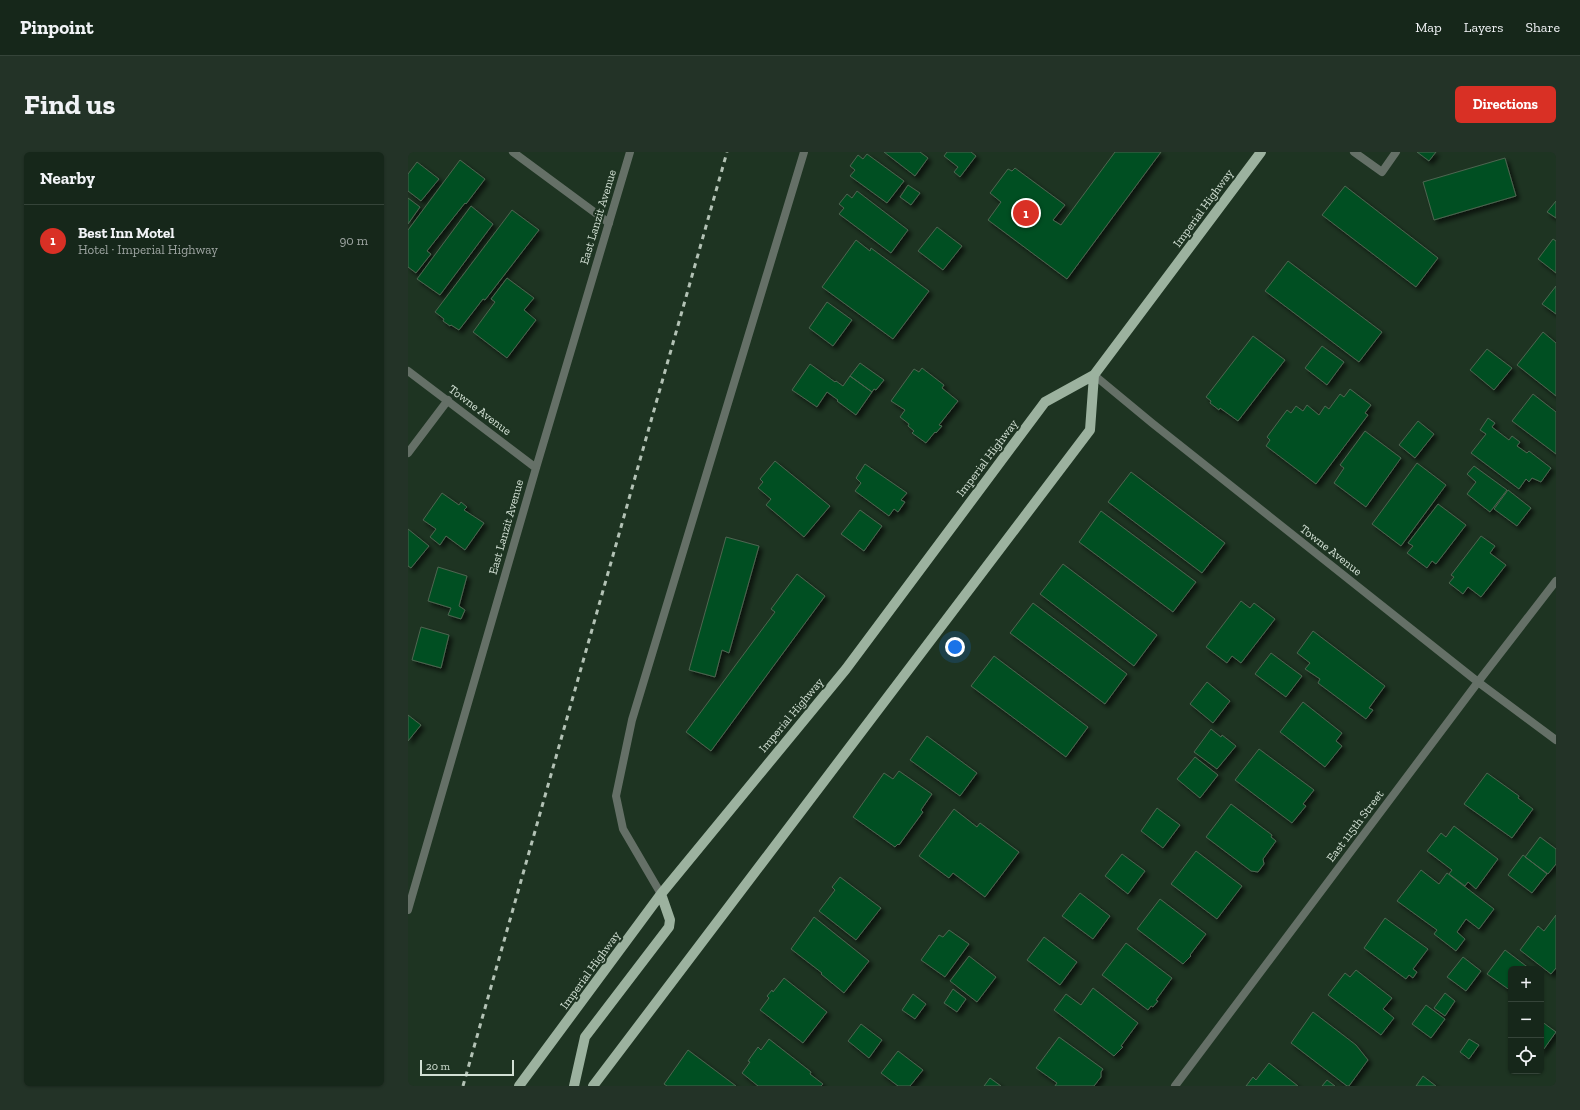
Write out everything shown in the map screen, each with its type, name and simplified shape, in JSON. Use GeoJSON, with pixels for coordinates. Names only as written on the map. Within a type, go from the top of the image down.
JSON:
{"type":"FeatureCollection","features":[{"type":"Feature","properties":{"kind":"main road","name":"Imperial Highway"},"geometry":{"type":"LineString","coordinates":[[519,1086],[661,894],[846,669],[1045,402],[1094,375],[1261,152]]}},
{"type":"Feature","properties":{"kind":"main road"},"geometry":{"type":"LineString","coordinates":[[594,1086],[1090,430],[1094,375]]}},
{"type":"Feature","properties":{"kind":"main road"},"geometry":{"type":"LineString","coordinates":[[574,1086],[585,1037],[669,927],[670,920],[661,894]]}},
{"type":"Feature","properties":{"kind":"street"},"geometry":{"type":"LineString","coordinates":[[513,152],[609,223]]}},
{"type":"Feature","properties":{"kind":"street","name":"East Lanzit Avenue"},"geometry":{"type":"LineString","coordinates":[[408,910],[536,468],[630,152]]}},
{"type":"Feature","properties":{"kind":"street"},"geometry":{"type":"LineString","coordinates":[[661,894],[623,829],[616,796],[632,720],[804,152]]}},
{"type":"Feature","properties":{"kind":"street"},"geometry":{"type":"LineString","coordinates":[[1354,152],[1382,172],[1396,152]]}},
{"type":"Feature","properties":{"kind":"street","name":"Towne Avenue"},"geometry":{"type":"LineString","coordinates":[[408,371],[536,468]]}},
{"type":"Feature","properties":{"kind":"street","name":"Towne Avenue"},"geometry":{"type":"LineString","coordinates":[[1094,375],[1152,423],[1478,682],[1556,740]]}},
{"type":"Feature","properties":{"kind":"street"},"geometry":{"type":"LineString","coordinates":[[408,453],[448,400]]}},
{"type":"Feature","properties":{"kind":"street","name":"East 115th Street"},"geometry":{"type":"LineString","coordinates":[[1175,1086],[1478,682],[1556,581]]}},
{"type":"Feature","properties":{"kind":"building"},"geometry":{"type":"Polygon","coordinates":[[[884,152],[920,152],[928,158],[915,176],[884,152]]]}},
{"type":"Feature","properties":{"kind":"building"},"geometry":{"type":"Polygon","coordinates":[[[947,152],[971,152],[976,156],[960,177],[954,172],[958,167],[944,156],[947,152]]]}},
{"type":"Feature","properties":{"kind":"building"},"geometry":{"type":"Polygon","coordinates":[[[1115,152],[1161,152],[1067,279],[988,220],[1001,202],[990,193],[1008,169],[1012,171],[1015,168],[1065,205],[1053,220],[1061,225],[1115,152]]]}},
{"type":"Feature","properties":{"kind":"building"},"geometry":{"type":"Polygon","coordinates":[[[1417,152],[1436,152],[1429,161],[1417,152]]]}},
{"type":"Feature","properties":{"kind":"building"},"geometry":{"type":"Polygon","coordinates":[[[867,154],[904,181],[887,203],[850,176],[855,170],[850,166],[858,155],[863,159],[867,154]]]}},
{"type":"Feature","properties":{"kind":"building"},"geometry":{"type":"Polygon","coordinates":[[[1505,158],[1516,196],[1434,220],[1423,182],[1505,158]]]}},
{"type":"Feature","properties":{"kind":"building"},"geometry":{"type":"Polygon","coordinates":[[[460,160],[485,179],[427,251],[431,254],[416,273],[408,267],[408,230],[460,160]]]}},
{"type":"Feature","properties":{"kind":"building"},"geometry":{"type":"Polygon","coordinates":[[[417,162],[439,179],[421,201],[408,191],[408,174],[417,162]]]}},
{"type":"Feature","properties":{"kind":"building"},"geometry":{"type":"Polygon","coordinates":[[[908,185],[920,193],[911,205],[900,197],[908,185]]]}},
{"type":"Feature","properties":{"kind":"building"},"geometry":{"type":"Polygon","coordinates":[[[1345,186],[1438,258],[1416,287],[1322,215],[1345,186]]]}},
{"type":"Feature","properties":{"kind":"building"},"geometry":{"type":"Polygon","coordinates":[[[857,191],[908,230],[891,253],[839,214],[844,208],[839,204],[847,194],[852,198],[857,191]]]}},
{"type":"Feature","properties":{"kind":"building"},"geometry":{"type":"Polygon","coordinates":[[[408,198],[420,207],[408,224],[408,198]]]}},
{"type":"Feature","properties":{"kind":"building"},"geometry":{"type":"Polygon","coordinates":[[[1556,201],[1556,218],[1547,212],[1556,201]]]}},
{"type":"Feature","properties":{"kind":"building"},"geometry":{"type":"Polygon","coordinates":[[[471,206],[493,224],[440,295],[417,279],[471,206]]]}},
{"type":"Feature","properties":{"kind":"building"},"geometry":{"type":"Polygon","coordinates":[[[512,210],[539,230],[485,300],[483,299],[459,330],[451,325],[450,326],[435,312],[512,210]]]}},
{"type":"Feature","properties":{"kind":"building"},"geometry":{"type":"Polygon","coordinates":[[[937,227],[962,246],[943,270],[918,251],[937,227]]]}},
{"type":"Feature","properties":{"kind":"building"},"geometry":{"type":"Polygon","coordinates":[[[1553,239],[1556,241],[1556,273],[1538,259],[1553,239]]]}},
{"type":"Feature","properties":{"kind":"building"},"geometry":{"type":"Polygon","coordinates":[[[856,240],[870,251],[871,248],[929,291],[893,339],[822,287],[856,240]]]}},
{"type":"Feature","properties":{"kind":"building"},"geometry":{"type":"Polygon","coordinates":[[[1288,261],[1382,332],[1359,362],[1265,291],[1288,261]]]}},
{"type":"Feature","properties":{"kind":"building"},"geometry":{"type":"Polygon","coordinates":[[[507,278],[534,298],[524,310],[536,320],[507,358],[473,332],[495,302],[491,299],[507,278]]]}},
{"type":"Feature","properties":{"kind":"building"},"geometry":{"type":"Polygon","coordinates":[[[1556,286],[1556,314],[1542,304],[1556,286]]]}},
{"type":"Feature","properties":{"kind":"building"},"geometry":{"type":"Polygon","coordinates":[[[827,302],[852,320],[833,346],[809,328],[827,302]]]}},
{"type":"Feature","properties":{"kind":"building"},"geometry":{"type":"Polygon","coordinates":[[[1543,332],[1556,343],[1556,396],[1517,365],[1543,332]]]}},
{"type":"Feature","properties":{"kind":"building"},"geometry":{"type":"Polygon","coordinates":[[[1253,336],[1285,360],[1238,421],[1220,408],[1219,410],[1210,403],[1211,401],[1206,397],[1253,336]]]}},
{"type":"Feature","properties":{"kind":"building"},"geometry":{"type":"Polygon","coordinates":[[[1322,346],[1344,362],[1327,385],[1305,368],[1322,346]]]}},
{"type":"Feature","properties":{"kind":"building"},"geometry":{"type":"Polygon","coordinates":[[[1487,349],[1512,368],[1494,390],[1470,370],[1487,349]]]}},
{"type":"Feature","properties":{"kind":"building"},"geometry":{"type":"Polygon","coordinates":[[[860,363],[884,380],[876,390],[874,389],[872,392],[850,376],[860,363]]]}},
{"type":"Feature","properties":{"kind":"building"},"geometry":{"type":"Polygon","coordinates":[[[810,364],[843,386],[850,376],[872,392],[856,415],[827,392],[817,407],[792,390],[810,364]]]}},
{"type":"Feature","properties":{"kind":"building"},"geometry":{"type":"Polygon","coordinates":[[[922,368],[944,385],[942,388],[958,401],[939,425],[942,426],[926,443],[912,433],[914,431],[908,426],[909,424],[900,417],[905,410],[891,401],[914,369],[919,372],[922,368]]]}},
{"type":"Feature","properties":{"kind":"building"},"geometry":{"type":"Polygon","coordinates":[[[1350,389],[1371,405],[1365,413],[1368,415],[1316,484],[1266,446],[1270,440],[1267,437],[1287,410],[1291,413],[1296,406],[1303,411],[1307,405],[1319,415],[1325,406],[1329,409],[1340,394],[1344,397],[1350,389]]]}},
{"type":"Feature","properties":{"kind":"building"},"geometry":{"type":"Polygon","coordinates":[[[1533,394],[1556,412],[1556,454],[1512,421],[1533,394]]]}},
{"type":"Feature","properties":{"kind":"building"},"geometry":{"type":"Polygon","coordinates":[[[1488,418],[1495,423],[1492,427],[1509,440],[1512,436],[1520,442],[1517,446],[1527,453],[1529,451],[1551,468],[1541,482],[1532,478],[1529,482],[1526,479],[1519,489],[1471,453],[1486,434],[1480,430],[1488,418]]]}},
{"type":"Feature","properties":{"kind":"building"},"geometry":{"type":"Polygon","coordinates":[[[1418,421],[1434,434],[1415,458],[1399,445],[1418,421]]]}},
{"type":"Feature","properties":{"kind":"building"},"geometry":{"type":"Polygon","coordinates":[[[1365,431],[1401,458],[1366,507],[1334,483],[1344,468],[1340,465],[1365,431]]]}},
{"type":"Feature","properties":{"kind":"building"},"geometry":{"type":"Polygon","coordinates":[[[775,461],[830,506],[804,537],[766,505],[771,499],[758,488],[763,482],[760,479],[775,461]]]}},
{"type":"Feature","properties":{"kind":"building"},"geometry":{"type":"Polygon","coordinates":[[[1417,463],[1446,485],[1401,546],[1372,524],[1417,463]]]}},
{"type":"Feature","properties":{"kind":"building"},"geometry":{"type":"Polygon","coordinates":[[[865,464],[907,493],[901,500],[905,502],[898,512],[894,509],[889,516],[855,491],[861,483],[856,478],[865,464]]]}},
{"type":"Feature","properties":{"kind":"building"},"geometry":{"type":"Polygon","coordinates":[[[1474,466],[1507,490],[1490,512],[1467,494],[1476,482],[1467,474],[1474,466]]]}},
{"type":"Feature","properties":{"kind":"building"},"geometry":{"type":"Polygon","coordinates":[[[1131,472],[1225,543],[1202,573],[1108,502],[1131,472]]]}},
{"type":"Feature","properties":{"kind":"building"},"geometry":{"type":"Polygon","coordinates":[[[1508,490],[1531,508],[1517,526],[1494,509],[1508,490]]]}},
{"type":"Feature","properties":{"kind":"building"},"geometry":{"type":"Polygon","coordinates":[[[442,493],[459,505],[461,502],[467,507],[464,510],[484,523],[465,550],[446,536],[440,545],[430,537],[436,529],[423,520],[442,493]]]}},
{"type":"Feature","properties":{"kind":"building"},"geometry":{"type":"Polygon","coordinates":[[[1438,504],[1466,525],[1436,564],[1432,561],[1427,568],[1407,553],[1413,546],[1408,543],[1438,504]]]}},
{"type":"Feature","properties":{"kind":"building"},"geometry":{"type":"Polygon","coordinates":[[[860,510],[882,526],[864,551],[841,534],[860,510]]]}},
{"type":"Feature","properties":{"kind":"building"},"geometry":{"type":"Polygon","coordinates":[[[1101,511],[1196,582],[1173,612],[1079,542],[1101,511]]]}},
{"type":"Feature","properties":{"kind":"building"},"geometry":{"type":"Polygon","coordinates":[[[408,529],[429,546],[411,568],[408,566],[408,529]]]}},
{"type":"Feature","properties":{"kind":"building"},"geometry":{"type":"Polygon","coordinates":[[[1481,536],[1495,546],[1490,553],[1506,565],[1481,597],[1468,587],[1463,594],[1449,583],[1454,577],[1451,575],[1481,536]]]}},
{"type":"Feature","properties":{"kind":"building"},"geometry":{"type":"Polygon","coordinates":[[[726,537],[759,546],[729,653],[722,650],[715,677],[689,670],[726,537]]]}},
{"type":"Feature","properties":{"kind":"building"},"geometry":{"type":"Polygon","coordinates":[[[1063,564],[1157,635],[1134,666],[1040,594],[1063,564]]]}},
{"type":"Feature","properties":{"kind":"building"},"geometry":{"type":"Polygon","coordinates":[[[438,567],[467,576],[459,606],[465,610],[461,619],[448,615],[451,608],[428,601],[438,567]]]}},
{"type":"Feature","properties":{"kind":"building"},"geometry":{"type":"Polygon","coordinates":[[[797,574],[825,596],[711,751],[686,732],[775,612],[771,609],[797,574]]]}},
{"type":"Feature","properties":{"kind":"building"},"geometry":{"type":"Polygon","coordinates":[[[1241,601],[1250,608],[1254,603],[1275,619],[1241,663],[1232,656],[1227,663],[1206,647],[1241,601]]]}},
{"type":"Feature","properties":{"kind":"building"},"geometry":{"type":"Polygon","coordinates":[[[1033,603],[1127,674],[1105,704],[1010,633],[1033,603]]]}},
{"type":"Feature","properties":{"kind":"building"},"geometry":{"type":"Polygon","coordinates":[[[421,627],[449,635],[441,668],[412,660],[421,627]]]}},
{"type":"Feature","properties":{"kind":"building"},"geometry":{"type":"Polygon","coordinates":[[[1313,631],[1385,686],[1369,708],[1373,710],[1366,719],[1318,683],[1320,679],[1305,669],[1310,663],[1297,653],[1313,631]]]}},
{"type":"Feature","properties":{"kind":"building"},"geometry":{"type":"Polygon","coordinates":[[[1271,653],[1302,676],[1286,697],[1255,674],[1271,653]]]}},
{"type":"Feature","properties":{"kind":"building"},"geometry":{"type":"Polygon","coordinates":[[[994,656],[1088,727],[1066,757],[971,686],[994,656]]]}},
{"type":"Feature","properties":{"kind":"building"},"geometry":{"type":"Polygon","coordinates":[[[1207,682],[1230,701],[1213,723],[1190,704],[1207,682]]]}},
{"type":"Feature","properties":{"kind":"building"},"geometry":{"type":"Polygon","coordinates":[[[1303,702],[1342,733],[1336,741],[1342,746],[1325,767],[1280,732],[1303,702]]]}},
{"type":"Feature","properties":{"kind":"building"},"geometry":{"type":"Polygon","coordinates":[[[408,715],[421,725],[408,741],[408,715]]]}},
{"type":"Feature","properties":{"kind":"building"},"geometry":{"type":"Polygon","coordinates":[[[1211,729],[1221,737],[1222,735],[1236,746],[1217,769],[1194,752],[1211,729]]]}},
{"type":"Feature","properties":{"kind":"building"},"geometry":{"type":"Polygon","coordinates":[[[927,736],[977,773],[960,796],[910,760],[927,736]]]}},
{"type":"Feature","properties":{"kind":"building"},"geometry":{"type":"Polygon","coordinates":[[[1259,749],[1314,790],[1303,804],[1306,806],[1292,823],[1235,780],[1259,749]]]}},
{"type":"Feature","properties":{"kind":"building"},"geometry":{"type":"Polygon","coordinates":[[[1195,757],[1218,775],[1200,798],[1177,779],[1195,757]]]}},
{"type":"Feature","properties":{"kind":"building"},"geometry":{"type":"Polygon","coordinates":[[[899,771],[932,794],[921,810],[923,812],[899,845],[898,844],[895,847],[853,817],[884,773],[893,779],[899,771]]]}},
{"type":"Feature","properties":{"kind":"building"},"geometry":{"type":"Polygon","coordinates":[[[1487,773],[1519,796],[1518,798],[1533,809],[1512,838],[1464,804],[1487,773]]]}},
{"type":"Feature","properties":{"kind":"building"},"geometry":{"type":"Polygon","coordinates":[[[1231,804],[1272,835],[1271,837],[1276,841],[1263,859],[1264,864],[1258,872],[1251,871],[1206,837],[1231,804]]]}},
{"type":"Feature","properties":{"kind":"building"},"geometry":{"type":"Polygon","coordinates":[[[1157,808],[1180,825],[1163,848],[1141,831],[1157,808]]]}},
{"type":"Feature","properties":{"kind":"building"},"geometry":{"type":"Polygon","coordinates":[[[954,809],[977,827],[980,823],[1019,852],[985,897],[953,873],[949,878],[919,856],[954,809]]]}},
{"type":"Feature","properties":{"kind":"building"},"geometry":{"type":"Polygon","coordinates":[[[1454,826],[1498,859],[1476,889],[1468,882],[1465,886],[1449,874],[1452,870],[1427,851],[1441,833],[1446,837],[1454,826]]]}},
{"type":"Feature","properties":{"kind":"building"},"geometry":{"type":"Polygon","coordinates":[[[1540,837],[1556,849],[1556,864],[1548,874],[1525,857],[1540,837]]]}},
{"type":"Feature","properties":{"kind":"building"},"geometry":{"type":"Polygon","coordinates":[[[1196,851],[1242,886],[1217,919],[1171,884],[1196,851]]]}},
{"type":"Feature","properties":{"kind":"building"},"geometry":{"type":"Polygon","coordinates":[[[1122,854],[1145,871],[1128,894],[1105,876],[1122,854]]]}},
{"type":"Feature","properties":{"kind":"building"},"geometry":{"type":"Polygon","coordinates":[[[1523,855],[1547,874],[1532,893],[1508,875],[1523,855]]]}},
{"type":"Feature","properties":{"kind":"building"},"geometry":{"type":"Polygon","coordinates":[[[1421,870],[1439,884],[1447,873],[1494,909],[1479,929],[1466,919],[1457,932],[1465,939],[1456,951],[1434,934],[1437,930],[1397,901],[1421,870]]]}},
{"type":"Feature","properties":{"kind":"building"},"geometry":{"type":"Polygon","coordinates":[[[840,877],[881,908],[856,940],[819,911],[835,890],[832,887],[840,877]]]}},
{"type":"Feature","properties":{"kind":"building"},"geometry":{"type":"Polygon","coordinates":[[[1080,893],[1110,916],[1093,939],[1062,916],[1080,893]]]}},
{"type":"Feature","properties":{"kind":"building"},"geometry":{"type":"Polygon","coordinates":[[[1160,899],[1206,934],[1190,955],[1191,956],[1183,964],[1137,929],[1160,899]]]}},
{"type":"Feature","properties":{"kind":"building"},"geometry":{"type":"Polygon","coordinates":[[[1556,915],[1556,968],[1551,974],[1544,969],[1544,966],[1541,966],[1520,950],[1538,926],[1544,931],[1556,915]]]}},
{"type":"Feature","properties":{"kind":"building"},"geometry":{"type":"Polygon","coordinates":[[[814,917],[869,961],[844,993],[821,974],[822,973],[791,949],[814,917]]]}},
{"type":"Feature","properties":{"kind":"building"},"geometry":{"type":"Polygon","coordinates":[[[1385,918],[1428,949],[1413,969],[1417,972],[1413,978],[1409,975],[1406,979],[1364,948],[1385,918]]]}},
{"type":"Feature","properties":{"kind":"building"},"geometry":{"type":"Polygon","coordinates":[[[949,930],[969,944],[945,977],[921,960],[939,935],[943,937],[949,930]]]}},
{"type":"Feature","properties":{"kind":"building"},"geometry":{"type":"Polygon","coordinates":[[[1044,937],[1077,962],[1060,985],[1027,960],[1044,937]]]}},
{"type":"Feature","properties":{"kind":"building"},"geometry":{"type":"Polygon","coordinates":[[[1126,943],[1172,978],[1156,1000],[1158,1001],[1148,1010],[1102,975],[1126,943]]]}},
{"type":"Feature","properties":{"kind":"building"},"geometry":{"type":"Polygon","coordinates":[[[1505,950],[1526,966],[1508,966],[1508,989],[1487,974],[1505,950]]]}},
{"type":"Feature","properties":{"kind":"building"},"geometry":{"type":"Polygon","coordinates":[[[969,956],[996,977],[977,1002],[950,981],[969,956]]]}},
{"type":"Feature","properties":{"kind":"building"},"geometry":{"type":"Polygon","coordinates":[[[1463,957],[1481,971],[1466,991],[1447,977],[1463,957]]]}},
{"type":"Feature","properties":{"kind":"building"},"geometry":{"type":"Polygon","coordinates":[[[1356,970],[1392,998],[1383,1009],[1394,1018],[1381,1035],[1328,995],[1345,973],[1350,977],[1356,970]]]}},
{"type":"Feature","properties":{"kind":"building"},"geometry":{"type":"Polygon","coordinates":[[[784,978],[827,1012],[803,1043],[760,1010],[769,998],[767,996],[772,990],[773,992],[784,978]]]}},
{"type":"Feature","properties":{"kind":"building"},"geometry":{"type":"Polygon","coordinates":[[[1093,988],[1138,1023],[1121,1046],[1123,1047],[1114,1056],[1054,1010],[1066,994],[1081,1005],[1093,988]]]}},
{"type":"Feature","properties":{"kind":"building"},"geometry":{"type":"Polygon","coordinates":[[[953,989],[966,999],[957,1012],[944,1003],[953,989]]]}},
{"type":"Feature","properties":{"kind":"building"},"geometry":{"type":"Polygon","coordinates":[[[1445,993],[1455,1001],[1445,1016],[1434,1008],[1445,993]]]}},
{"type":"Feature","properties":{"kind":"building"},"geometry":{"type":"Polygon","coordinates":[[[913,994],[926,1004],[915,1019],[902,1010],[913,994]]]}},
{"type":"Feature","properties":{"kind":"building"},"geometry":{"type":"Polygon","coordinates":[[[1426,1005],[1445,1019],[1431,1038],[1412,1024],[1426,1005]]]}},
{"type":"Feature","properties":{"kind":"building"},"geometry":{"type":"Polygon","coordinates":[[[1313,1012],[1356,1045],[1368,1060],[1349,1086],[1291,1043],[1313,1012]]]}},
{"type":"Feature","properties":{"kind":"building"},"geometry":{"type":"Polygon","coordinates":[[[1544,1023],[1556,1032],[1544,1049],[1544,1023]]]}},
{"type":"Feature","properties":{"kind":"building"},"geometry":{"type":"Polygon","coordinates":[[[861,1024],[882,1040],[869,1058],[848,1041],[861,1024]]]}},
{"type":"Feature","properties":{"kind":"building"},"geometry":{"type":"Polygon","coordinates":[[[1059,1037],[1103,1069],[1101,1072],[1101,1077],[1094,1086],[1055,1086],[1057,1083],[1036,1068],[1059,1037]]]}},
{"type":"Feature","properties":{"kind":"building"},"geometry":{"type":"Polygon","coordinates":[[[769,1039],[811,1072],[810,1074],[823,1084],[821,1086],[758,1086],[742,1073],[758,1047],[761,1050],[769,1039]]]}},
{"type":"Feature","properties":{"kind":"building"},"geometry":{"type":"Polygon","coordinates":[[[1469,1039],[1479,1045],[1469,1059],[1460,1052],[1469,1039]]]}},
{"type":"Feature","properties":{"kind":"building"},"geometry":{"type":"Polygon","coordinates":[[[688,1050],[736,1086],[667,1086],[664,1084],[688,1050]]]}},
{"type":"Feature","properties":{"kind":"building"},"geometry":{"type":"Polygon","coordinates":[[[898,1051],[923,1070],[910,1086],[898,1086],[881,1073],[898,1051]]]}},
{"type":"Feature","properties":{"kind":"building"},"geometry":{"type":"Polygon","coordinates":[[[1269,1063],[1298,1086],[1246,1086],[1253,1077],[1256,1080],[1269,1063]]]}},
{"type":"Feature","properties":{"kind":"building"},"geometry":{"type":"Polygon","coordinates":[[[1423,1076],[1436,1086],[1416,1086],[1423,1076]]]}},
{"type":"Feature","properties":{"kind":"building"},"geometry":{"type":"Polygon","coordinates":[[[990,1078],[1001,1086],[984,1086],[990,1078]]]}},
{"type":"Feature","properties":{"kind":"building"},"geometry":{"type":"Polygon","coordinates":[[[1327,1080],[1335,1086],[1322,1086],[1327,1080]]]}},
{"type":"Feature","properties":{"kind":"railway"},"geometry":{"type":"LineString","coordinates":[[463,1086],[727,152]]}},
{"type":"Feature","properties":{"kind":"place","name":"Best Inn Motel"},"geometry":{"type":"Point","coordinates":[1026,213]}}]}
